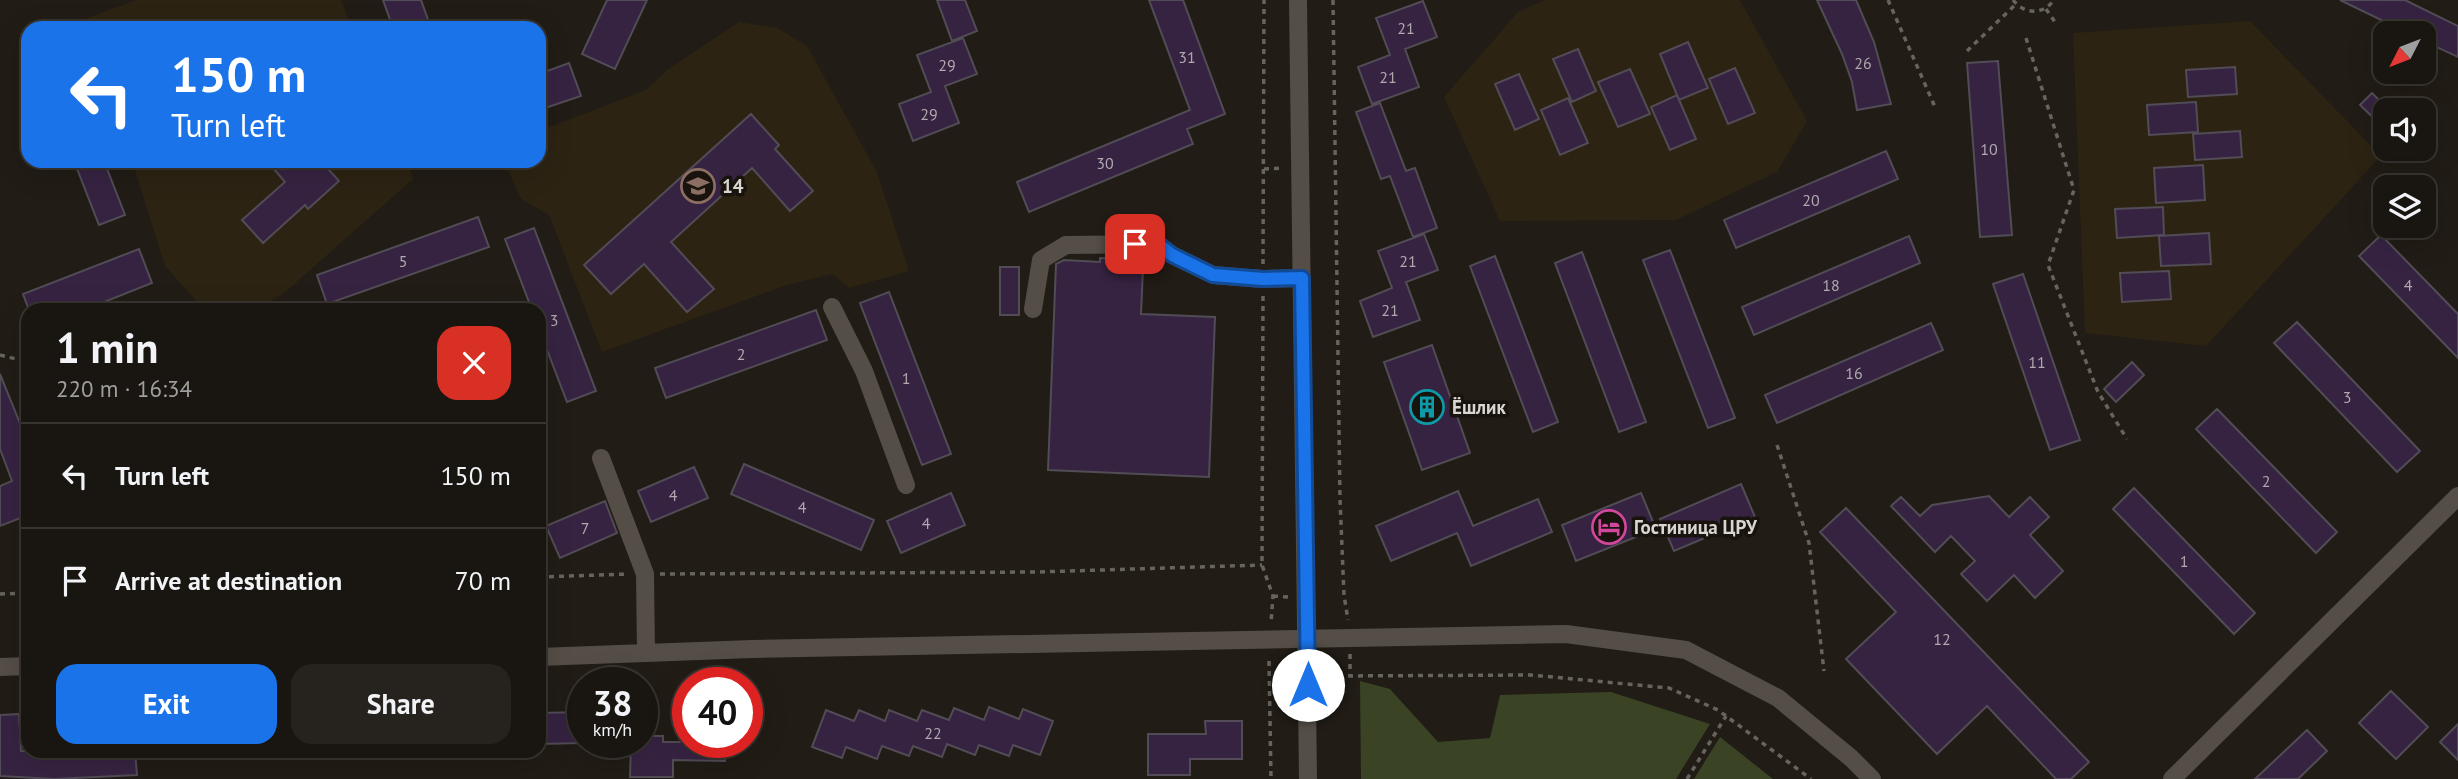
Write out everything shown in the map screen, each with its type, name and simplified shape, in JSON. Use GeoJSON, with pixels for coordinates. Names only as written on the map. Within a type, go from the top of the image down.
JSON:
{"type":"FeatureCollection","features":[{"type":"Feature","properties":{"kind":"street"},"geometry":{"type":"LineString","coordinates":[[1298,0],[1308,779]]}},
{"type":"Feature","properties":{"kind":"street"},"geometry":{"type":"LineString","coordinates":[[1033,309],[1041,260],[1066,245],[1158,244],[1172,255],[1213,275],[1263,279],[1302,278]]}},
{"type":"Feature","properties":{"kind":"street"},"geometry":{"type":"LineString","coordinates":[[832,307],[864,372],[906,485]]}},
{"type":"Feature","properties":{"kind":"street"},"geometry":{"type":"LineString","coordinates":[[601,458],[645,574],[646,653]]}},
{"type":"Feature","properties":{"kind":"street"},"geometry":{"type":"LineString","coordinates":[[2172,779],[2458,496]]}},
{"type":"Feature","properties":{"kind":"street"},"geometry":{"type":"LineString","coordinates":[[546,657],[1566,634],[1686,650],[1778,698],[1851,758],[1872,779]]}},
{"type":"Feature","properties":{"kind":"street"},"geometry":{"type":"LineString","coordinates":[[0,667],[21,666]]}},
{"type":"Feature","properties":{"kind":"path"},"geometry":{"type":"LineString","coordinates":[[1333,0],[1340,499],[1344,595],[1349,626]]}},
{"type":"Feature","properties":{"kind":"path"},"geometry":{"type":"LineString","coordinates":[[1888,0],[1935,107]]}},
{"type":"Feature","properties":{"kind":"path"},"geometry":{"type":"LineString","coordinates":[[1967,51],[2015,2],[2030,12],[2046,9],[2054,0]]}},
{"type":"Feature","properties":{"kind":"path"},"geometry":{"type":"LineString","coordinates":[[2046,9],[2057,25]]}},
{"type":"Feature","properties":{"kind":"path"},"geometry":{"type":"LineString","coordinates":[[2026,38],[2074,190],[2048,265],[2098,392],[2127,439]]}},
{"type":"Feature","properties":{"kind":"path"},"geometry":{"type":"LineString","coordinates":[[1264,169],[1285,169]]}},
{"type":"Feature","properties":{"kind":"path"},"geometry":{"type":"LineString","coordinates":[[1327,169],[1335,169]]}},
{"type":"Feature","properties":{"kind":"path"},"geometry":{"type":"LineString","coordinates":[[0,355],[21,360]]}},
{"type":"Feature","properties":{"kind":"path"},"geometry":{"type":"LineString","coordinates":[[1777,445],[1809,543],[1824,671]]}},
{"type":"Feature","properties":{"kind":"path"},"geometry":{"type":"LineString","coordinates":[[546,577],[1037,572],[1262,565],[1273,596],[1271,626]]}},
{"type":"Feature","properties":{"kind":"path"},"geometry":{"type":"LineString","coordinates":[[0,594],[21,593]]}},
{"type":"Feature","properties":{"kind":"path"},"geometry":{"type":"LineString","coordinates":[[1273,596],[1290,597]]}},
{"type":"Feature","properties":{"kind":"path"},"geometry":{"type":"LineString","coordinates":[[1350,652],[1350,676]]}},
{"type":"Feature","properties":{"kind":"path"},"geometry":{"type":"LineString","coordinates":[[1269,661],[1271,779]]}},
{"type":"Feature","properties":{"kind":"path"},"geometry":{"type":"LineString","coordinates":[[1338,676],[1531,675],[1670,688],[1726,716],[1811,779]]}},
{"type":"Feature","properties":{"kind":"path"},"geometry":{"type":"LineString","coordinates":[[1687,779],[1726,716]]}},
{"type":"Feature","properties":{"kind":"shaded area"},"geometry":{"type":"Polygon","coordinates":[[[137,0],[341,0],[349,21],[88,21],[87,18],[137,0]]]}},
{"type":"Feature","properties":{"kind":"shaded area"},"geometry":{"type":"Polygon","coordinates":[[[1545,0],[1740,0],[1807,121],[1777,172],[1676,220],[1500,221],[1444,97],[1518,12],[1545,0]]]}},
{"type":"Feature","properties":{"kind":"shaded area"},"geometry":{"type":"Polygon","coordinates":[[[2250,21],[2373,148],[2373,161],[2376,161],[2206,346],[2085,333],[2073,33],[2250,21]]]}},
{"type":"Feature","properties":{"kind":"shaded area","name":"14"},"geometry":{"type":"Polygon","coordinates":[[[739,22],[777,28],[807,46],[877,172],[909,271],[849,288],[833,274],[787,285],[602,352],[549,215],[521,199],[507,168],[546,168],[546,128],[646,90],[667,70],[739,22]]]}},
{"type":"Feature","properties":{"kind":"shaded area"},"geometry":{"type":"Polygon","coordinates":[[[134,168],[409,168],[413,179],[283,294],[266,303],[198,303],[165,266],[134,168]]]}},
{"type":"Feature","properties":{"kind":"green space"},"geometry":{"type":"Polygon","coordinates":[[[1360,681],[1390,689],[1438,742],[1490,738],[1500,695],[1611,692],[1710,724],[1676,779],[1361,779],[1360,681]]]}},
{"type":"Feature","properties":{"kind":"green space"},"geometry":{"type":"Polygon","coordinates":[[[1720,737],[1773,779],[1694,779],[1720,737]]]}},
{"type":"Feature","properties":{"kind":"building"},"geometry":{"type":"Polygon","coordinates":[[[383,0],[421,0],[428,21],[390,21],[383,0]]]}},
{"type":"Feature","properties":{"kind":"building"},"geometry":{"type":"Polygon","coordinates":[[[607,0],[647,0],[615,69],[582,54],[607,0]]]}},
{"type":"Feature","properties":{"kind":"building"},"geometry":{"type":"Polygon","coordinates":[[[937,0],[965,0],[977,31],[952,41],[937,0]]]}},
{"type":"Feature","properties":{"kind":"building"},"geometry":{"type":"Polygon","coordinates":[[[1149,0],[1183,0],[1225,114],[1187,129],[1193,144],[1029,212],[1017,182],[1190,110],[1149,0]]]}},
{"type":"Feature","properties":{"kind":"building"},"geometry":{"type":"Polygon","coordinates":[[[1817,0],[1856,0],[1874,42],[1891,104],[1857,110],[1852,82],[1842,54],[1817,0]]]}},
{"type":"Feature","properties":{"kind":"building"},"geometry":{"type":"Polygon","coordinates":[[[2340,0],[2405,0],[2458,26],[2458,57],[2436,47],[2436,21],[2383,21],[2340,0]]]}},
{"type":"Feature","properties":{"kind":"building"},"geometry":{"type":"Polygon","coordinates":[[[1423,1],[1437,37],[1405,49],[1419,87],[1372,104],[1358,67],[1390,55],[1376,18],[1423,1]]]}},
{"type":"Feature","properties":{"kind":"building"},"geometry":{"type":"Polygon","coordinates":[[[963,38],[977,74],[945,86],[959,123],[913,141],[899,104],[931,92],[917,55],[963,38]]]}},
{"type":"Feature","properties":{"kind":"building"},"geometry":{"type":"Polygon","coordinates":[[[1688,42],[1708,88],[1679,100],[1660,54],[1688,42]]]}},
{"type":"Feature","properties":{"kind":"building"},"geometry":{"type":"Polygon","coordinates":[[[1578,49],[1596,91],[1572,102],[1553,59],[1578,49]]]}},
{"type":"Feature","properties":{"kind":"building"},"geometry":{"type":"Polygon","coordinates":[[[1998,61],[2012,235],[1980,237],[1967,63],[1998,61]]]}},
{"type":"Feature","properties":{"kind":"building"},"geometry":{"type":"Polygon","coordinates":[[[569,63],[581,96],[546,108],[546,71],[569,63]]]}},
{"type":"Feature","properties":{"kind":"building"},"geometry":{"type":"Polygon","coordinates":[[[2235,67],[2237,94],[2188,97],[2186,70],[2235,67]]]}},
{"type":"Feature","properties":{"kind":"building"},"geometry":{"type":"Polygon","coordinates":[[[1735,68],[1755,113],[1728,124],[1709,79],[1735,68]]]}},
{"type":"Feature","properties":{"kind":"building"},"geometry":{"type":"Polygon","coordinates":[[[1630,69],[1650,114],[1618,127],[1598,82],[1630,69]]]}},
{"type":"Feature","properties":{"kind":"building"},"geometry":{"type":"Polygon","coordinates":[[[1519,74],[1539,119],[1515,130],[1495,84],[1519,74]]]}},
{"type":"Feature","properties":{"kind":"building"},"geometry":{"type":"Polygon","coordinates":[[[2372,93],[2377,98],[2373,98],[2373,117],[2360,105],[2372,93]]]}},
{"type":"Feature","properties":{"kind":"building"},"geometry":{"type":"Polygon","coordinates":[[[1677,95],[1696,139],[1670,150],[1651,107],[1677,95]]]}},
{"type":"Feature","properties":{"kind":"building"},"geometry":{"type":"Polygon","coordinates":[[[1568,98],[1588,143],[1560,155],[1541,110],[1568,98]]]}},
{"type":"Feature","properties":{"kind":"building"},"geometry":{"type":"Polygon","coordinates":[[[2196,102],[2198,132],[2149,135],[2147,105],[2196,102]]]}},
{"type":"Feature","properties":{"kind":"building"},"geometry":{"type":"Polygon","coordinates":[[[1380,103],[1406,171],[1415,168],[1437,228],[1413,237],[1390,176],[1381,179],[1356,112],[1380,103]]]}},
{"type":"Feature","properties":{"kind":"building"},"geometry":{"type":"Polygon","coordinates":[[[751,114],[779,145],[775,149],[813,191],[790,211],[752,168],[671,242],[714,289],[687,312],[644,264],[611,294],[584,265],[751,114]]]}},
{"type":"Feature","properties":{"kind":"building"},"geometry":{"type":"Polygon","coordinates":[[[2240,131],[2242,157],[2195,160],[2193,134],[2240,131]]]}},
{"type":"Feature","properties":{"kind":"building"},"geometry":{"type":"Polygon","coordinates":[[[1886,151],[1898,179],[1736,248],[1724,220],[1886,151]]]}},
{"type":"Feature","properties":{"kind":"building"},"geometry":{"type":"Polygon","coordinates":[[[2203,165],[2205,200],[2156,203],[2154,168],[2203,165]]]}},
{"type":"Feature","properties":{"kind":"building"},"geometry":{"type":"Polygon","coordinates":[[[77,168],[107,168],[125,215],[99,225],[77,168]]]}},
{"type":"Feature","properties":{"kind":"building"},"geometry":{"type":"Polygon","coordinates":[[[273,168],[327,168],[339,181],[308,209],[305,205],[263,243],[242,220],[285,182],[273,168]]]}},
{"type":"Feature","properties":{"kind":"building"},"geometry":{"type":"Polygon","coordinates":[[[2163,207],[2164,235],[2117,238],[2115,209],[2163,207]]]}},
{"type":"Feature","properties":{"kind":"building"},"geometry":{"type":"Polygon","coordinates":[[[478,217],[489,247],[330,303],[327,303],[317,275],[478,217]]]}},
{"type":"Feature","properties":{"kind":"building"},"geometry":{"type":"Polygon","coordinates":[[[534,228],[596,391],[567,402],[546,347],[546,303],[529,303],[505,239],[534,228]]]}},
{"type":"Feature","properties":{"kind":"building"},"geometry":{"type":"Polygon","coordinates":[[[2209,233],[2211,264],[2161,266],[2159,236],[2209,233]]]}},
{"type":"Feature","properties":{"kind":"building"},"geometry":{"type":"Polygon","coordinates":[[[1424,234],[1438,270],[1406,282],[1420,320],[1373,337],[1360,301],[1392,288],[1378,251],[1424,234]]]}},
{"type":"Feature","properties":{"kind":"building"},"geometry":{"type":"Polygon","coordinates":[[[1909,236],[1920,263],[1754,335],[1742,307],[1909,236]]]}},
{"type":"Feature","properties":{"kind":"building"},"geometry":{"type":"Polygon","coordinates":[[[2378,238],[2384,238],[2458,314],[2458,358],[2359,256],[2378,238]]]}},
{"type":"Feature","properties":{"kind":"building"},"geometry":{"type":"Polygon","coordinates":[[[139,249],[152,283],[102,303],[26,303],[23,294],[139,249]]]}},
{"type":"Feature","properties":{"kind":"building"},"geometry":{"type":"Polygon","coordinates":[[[1670,250],[1735,418],[1708,428],[1643,260],[1670,250]]]}},
{"type":"Feature","properties":{"kind":"building"},"geometry":{"type":"Polygon","coordinates":[[[1582,252],[1646,422],[1619,432],[1555,263],[1582,252]]]}},
{"type":"Feature","properties":{"kind":"building"},"geometry":{"type":"Polygon","coordinates":[[[1495,256],[1558,422],[1533,432],[1470,266],[1495,256]]]}},
{"type":"Feature","properties":{"kind":"building"},"geometry":{"type":"Polygon","coordinates":[[[1100,258],[1120,259],[1119,268],[1143,269],[1141,314],[1215,317],[1209,477],[1048,470],[1056,264],[1064,260],[1100,262],[1100,258]]]}},
{"type":"Feature","properties":{"kind":"building"},"geometry":{"type":"Polygon","coordinates":[[[1000,267],[1019,267],[1019,315],[1000,315],[1000,267]]]}},
{"type":"Feature","properties":{"kind":"building"},"geometry":{"type":"Polygon","coordinates":[[[2169,271],[2171,299],[2122,302],[2120,273],[2169,271]]]}},
{"type":"Feature","properties":{"kind":"building"},"geometry":{"type":"Polygon","coordinates":[[[2023,274],[2080,440],[2050,450],[1993,284],[2023,274]]]}},
{"type":"Feature","properties":{"kind":"building"},"geometry":{"type":"Polygon","coordinates":[[[889,292],[951,454],[922,465],[860,303],[889,292]]]}},
{"type":"Feature","properties":{"kind":"building"},"geometry":{"type":"Polygon","coordinates":[[[816,310],[827,340],[666,398],[655,368],[816,310]]]}},
{"type":"Feature","properties":{"kind":"building"},"geometry":{"type":"Polygon","coordinates":[[[2297,322],[2420,451],[2397,472],[2274,343],[2297,322]]]}},
{"type":"Feature","properties":{"kind":"building"},"geometry":{"type":"Polygon","coordinates":[[[1931,323],[1943,350],[1777,423],[1765,395],[1931,323]]]}},
{"type":"Feature","properties":{"kind":"building","name":"Ёшлик"},"geometry":{"type":"Polygon","coordinates":[[[1432,345],[1470,453],[1422,470],[1384,362],[1432,345]]]}},
{"type":"Feature","properties":{"kind":"building"},"geometry":{"type":"Polygon","coordinates":[[[2132,362],[2144,375],[2116,402],[2104,389],[2132,362]]]}},
{"type":"Feature","properties":{"kind":"building"},"geometry":{"type":"Polygon","coordinates":[[[0,374],[21,426],[21,518],[0,526],[0,486],[12,481],[0,449],[0,374]]]}},
{"type":"Feature","properties":{"kind":"building"},"geometry":{"type":"Polygon","coordinates":[[[2217,409],[2337,532],[2316,553],[2196,429],[2217,409]]]}},
{"type":"Feature","properties":{"kind":"building"},"geometry":{"type":"Polygon","coordinates":[[[744,464],[874,520],[861,550],[731,494],[744,464]]]}},
{"type":"Feature","properties":{"kind":"building"},"geometry":{"type":"Polygon","coordinates":[[[694,467],[708,498],[651,522],[638,491],[694,467]]]}},
{"type":"Feature","properties":{"kind":"building"},"geometry":{"type":"Polygon","coordinates":[[[1741,484],[1755,517],[1674,551],[1660,519],[1741,484]]]}},
{"type":"Feature","properties":{"kind":"building"},"geometry":{"type":"Polygon","coordinates":[[[2134,488],[2255,613],[2234,634],[2113,509],[2134,488]]]}},
{"type":"Feature","properties":{"kind":"building"},"geometry":{"type":"Polygon","coordinates":[[[1458,491],[1473,526],[1538,499],[1552,532],[1471,566],[1457,533],[1391,561],[1376,526],[1458,491]]]}},
{"type":"Feature","properties":{"kind":"building"},"geometry":{"type":"Polygon","coordinates":[[[951,493],[965,525],[901,553],[887,521],[951,493]]]}},
{"type":"Feature","properties":{"kind":"building","name":"Гостиница ЦРУ"},"geometry":{"type":"Polygon","coordinates":[[[1641,493],[1656,529],[1576,561],[1562,525],[1641,493]]]}},
{"type":"Feature","properties":{"kind":"building"},"geometry":{"type":"Polygon","coordinates":[[[1989,496],[2009,517],[2030,497],[2049,517],[2030,535],[2063,571],[2035,598],[2014,575],[1987,601],[1961,574],[1975,561],[1951,536],[1935,552],[1891,506],[1901,497],[1920,516],[1932,505],[1989,496]]]}},
{"type":"Feature","properties":{"kind":"building"},"geometry":{"type":"Polygon","coordinates":[[[605,501],[617,533],[560,558],[546,526],[605,501]]]}},
{"type":"Feature","properties":{"kind":"building"},"geometry":{"type":"Polygon","coordinates":[[[1846,508],[2089,762],[2071,779],[2056,779],[1987,706],[1937,754],[1846,659],[1896,612],[1820,532],[1846,508]]]}},
{"type":"Feature","properties":{"kind":"building"},"geometry":{"type":"Polygon","coordinates":[[[2391,691],[2428,727],[2396,759],[2359,723],[2391,691]]]}},
{"type":"Feature","properties":{"kind":"building"},"geometry":{"type":"Polygon","coordinates":[[[989,707],[1019,719],[1023,709],[1053,721],[1040,755],[1013,745],[1009,756],[979,745],[975,755],[947,744],[942,757],[913,746],[909,756],[882,746],[877,759],[846,747],[842,758],[812,747],[826,710],[854,721],[859,710],[885,721],[889,710],[917,721],[922,710],[949,720],[954,708],[984,720],[989,707]]]}},
{"type":"Feature","properties":{"kind":"building"},"geometry":{"type":"Polygon","coordinates":[[[567,712],[567,743],[546,744],[546,713],[567,712]]]}},
{"type":"Feature","properties":{"kind":"building"},"geometry":{"type":"Polygon","coordinates":[[[19,714],[21,758],[136,758],[137,775],[54,779],[0,776],[0,715],[19,714]]]}},
{"type":"Feature","properties":{"kind":"building"},"geometry":{"type":"Polygon","coordinates":[[[1205,721],[1242,721],[1242,759],[1190,759],[1190,775],[1148,775],[1148,734],[1206,734],[1205,721]]]}},
{"type":"Feature","properties":{"kind":"building"},"geometry":{"type":"Polygon","coordinates":[[[2458,724],[2458,760],[2440,742],[2458,724]]]}},
{"type":"Feature","properties":{"kind":"building"},"geometry":{"type":"Polygon","coordinates":[[[2307,730],[2327,751],[2298,779],[2255,779],[2307,730]]]}},
{"type":"Feature","properties":{"kind":"building"},"geometry":{"type":"Polygon","coordinates":[[[658,736],[663,736],[663,742],[672,742],[672,758],[725,758],[725,761],[673,760],[673,777],[630,777],[631,758],[658,758],[658,736]]]}},
{"type":"Feature","properties":{"kind":"place","name":"14"},"geometry":{"type":"Point","coordinates":[698,186]}},
{"type":"Feature","properties":{"kind":"place","name":"Ёшлик"},"geometry":{"type":"Point","coordinates":[1427,407]}},
{"type":"Feature","properties":{"kind":"place","name":"Гостиница ЦРУ"},"geometry":{"type":"Point","coordinates":[1609,527]}},
{"type":"Feature","properties":{"kind":"route"},"geometry":{"type":"LineString","coordinates":[[1135,244],[1158,244],[1172,255],[1213,275],[1263,279],[1302,278],[1308,685]]}}]}
